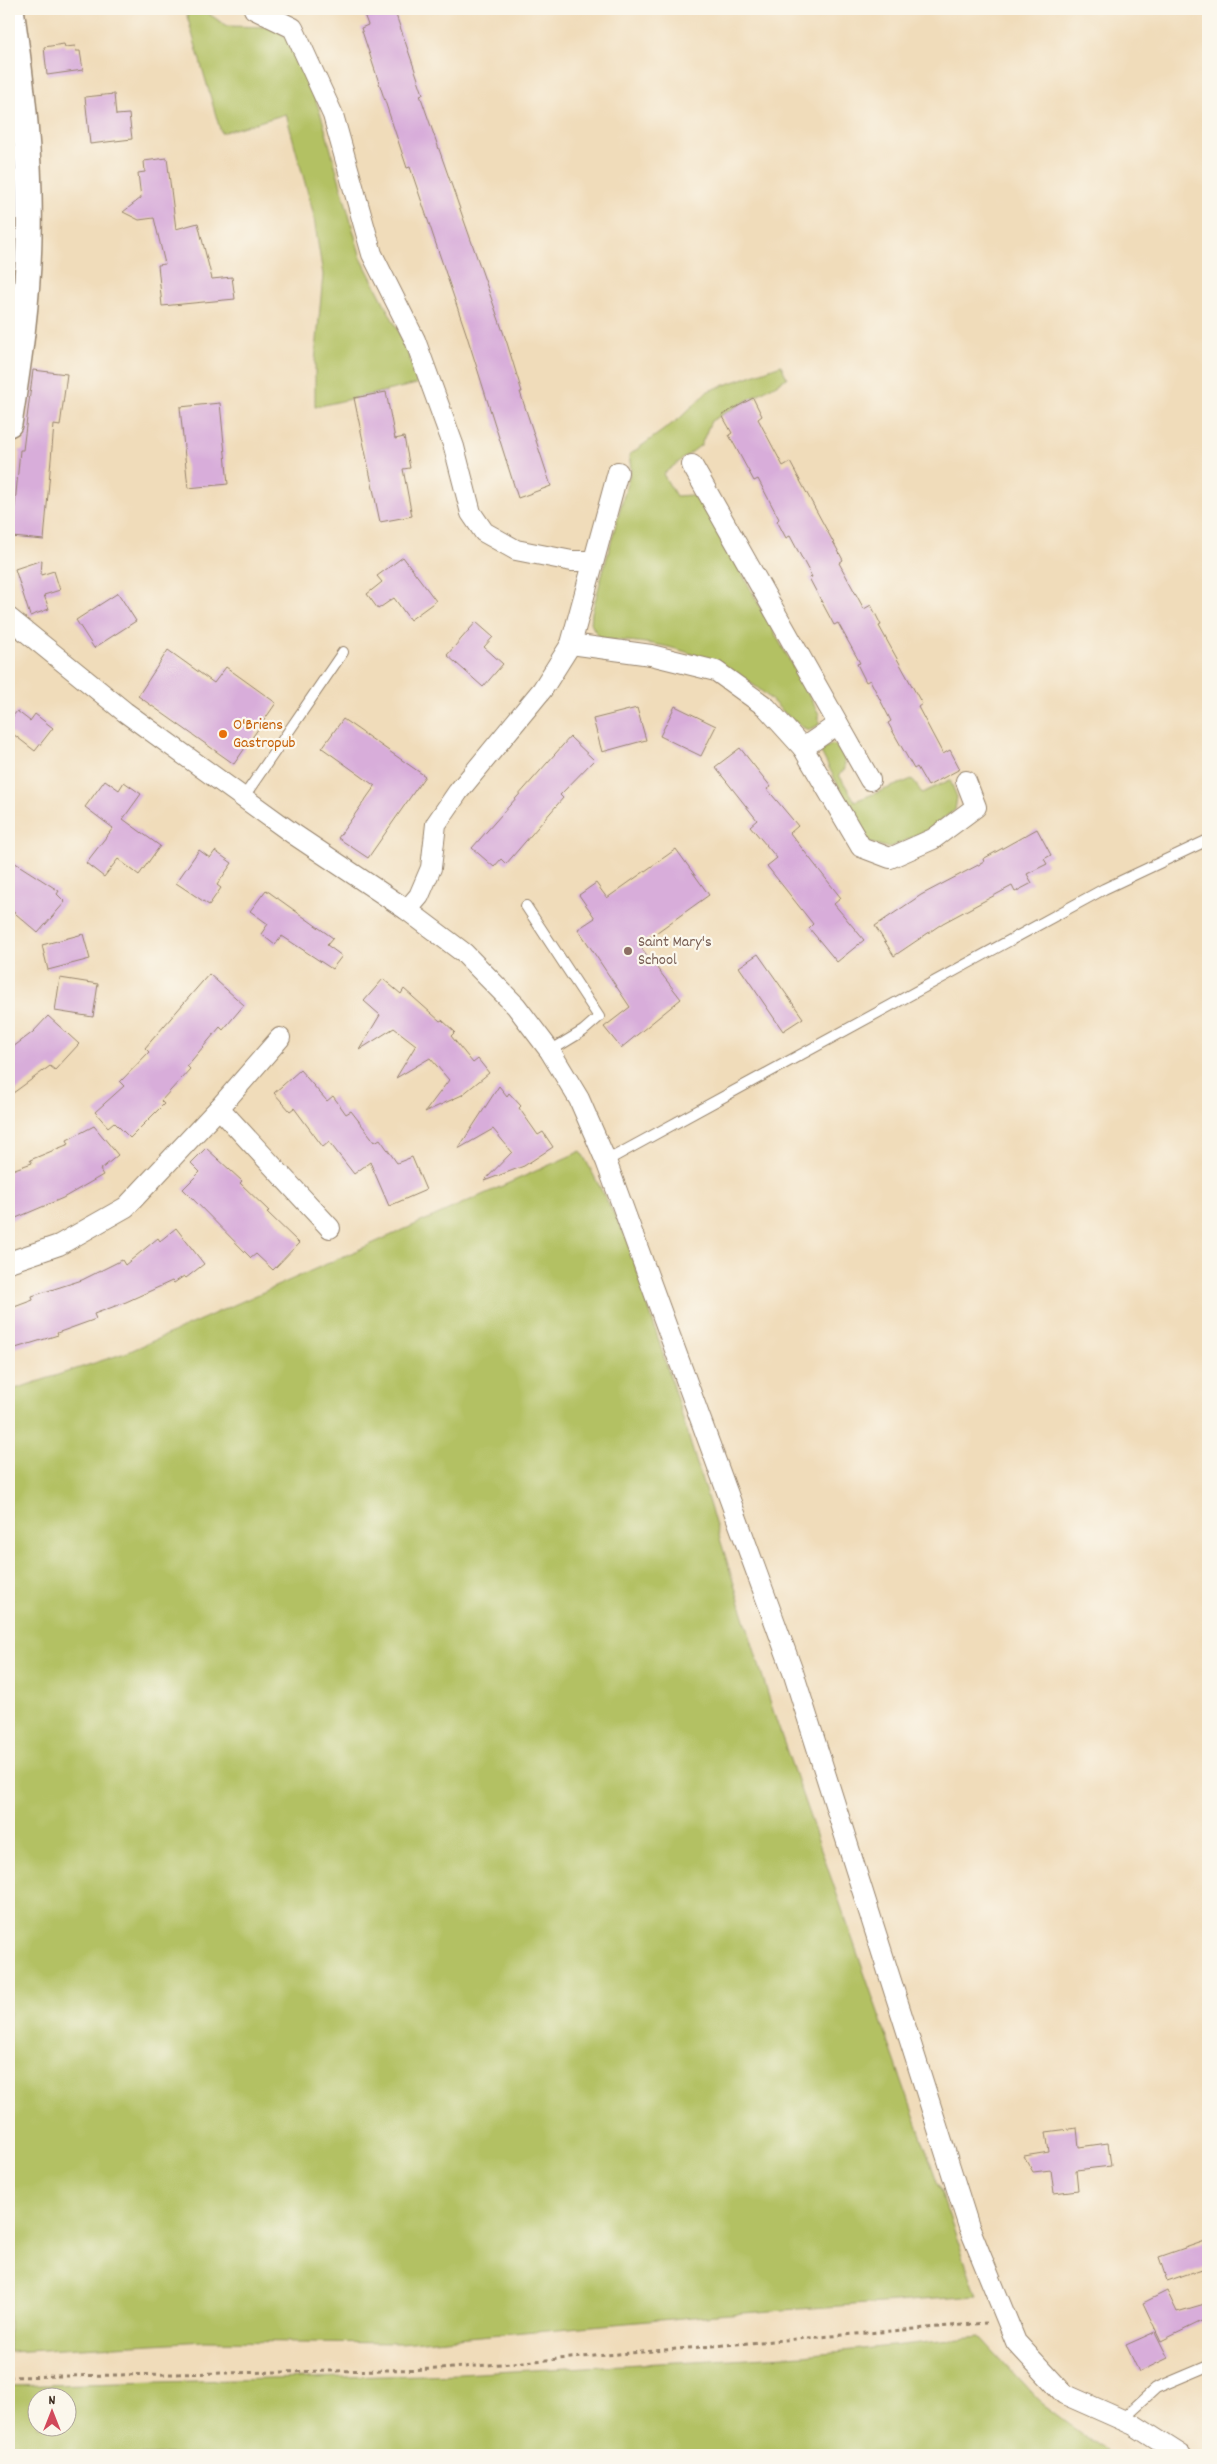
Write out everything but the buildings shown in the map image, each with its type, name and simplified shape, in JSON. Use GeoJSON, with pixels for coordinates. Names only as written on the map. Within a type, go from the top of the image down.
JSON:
{"type":"FeatureCollection","features":[{"type":"Feature","properties":{"kind":"street"},"geometry":{"type":"LineString","coordinates":[[9,424],[24,331],[17,291],[30,235],[18,176],[23,91],[11,9]]}},
{"type":"Feature","properties":{"kind":"street"},"geometry":{"type":"LineString","coordinates":[[254,9],[293,28],[333,116],[372,254],[415,340],[454,447],[471,513],[484,532],[516,550],[572,561],[593,561]]}},
{"type":"Feature","properties":{"kind":"street"},"geometry":{"type":"LineString","coordinates":[[692,465],[870,780]]}},
{"type":"Feature","properties":{"kind":"street"},"geometry":{"type":"LineString","coordinates":[[408,910],[419,896],[431,868],[436,824],[458,792],[542,690],[571,644],[618,472]]}},
{"type":"Feature","properties":{"kind":"street"},"geometry":{"type":"LineString","coordinates":[[9,618],[125,712],[244,798],[408,910],[464,953],[516,1006],[550,1051],[580,1099],[606,1161],[793,1672],[969,2227],[1006,2321],[1016,2342],[1064,2394],[1121,2420],[1181,2455]]}},
{"type":"Feature","properties":{"kind":"street"},"geometry":{"type":"LineString","coordinates":[[571,644],[651,655],[716,671],[766,707],[803,748],[861,847],[890,858],[933,839],[976,807],[966,781]]}},
{"type":"Feature","properties":{"kind":"street"},"geometry":{"type":"LineString","coordinates":[[803,748],[838,724]]}},
{"type":"Feature","properties":{"kind":"street"},"geometry":{"type":"LineString","coordinates":[[9,1262],[59,1245],[126,1207],[219,1108],[280,1038]]}},
{"type":"Feature","properties":{"kind":"street"},"geometry":{"type":"LineString","coordinates":[[219,1108],[330,1228]]}},
{"type":"Feature","properties":{"kind":"lane"},"geometry":{"type":"LineString","coordinates":[[244,798],[343,652]]}},
{"type":"Feature","properties":{"kind":"lane"},"geometry":{"type":"LineString","coordinates":[[606,1161],[1104,889],[1208,840]]}},
{"type":"Feature","properties":{"kind":"lane"},"geometry":{"type":"LineString","coordinates":[[526,906],[599,1017],[583,1031],[550,1051]]}},
{"type":"Feature","properties":{"kind":"lane"},"geometry":{"type":"LineString","coordinates":[[1121,2420],[1156,2388],[1208,2366]]}},
{"type":"Feature","properties":{"kind":"path"},"geometry":{"type":"LineString","coordinates":[[9,2377],[440,2369],[1006,2321]]}},
{"type":"Feature","properties":{"kind":"green space"},"geometry":{"type":"Polygon","coordinates":[[[185,9],[208,9],[209,14],[227,26],[271,27],[289,39],[302,62],[322,118],[361,258],[398,330],[410,359],[417,384],[315,407],[315,362],[323,275],[313,212],[286,114],[221,133],[185,9]]]}},
{"type":"Feature","properties":{"kind":"green space"},"geometry":{"type":"Polygon","coordinates":[[[781,365],[787,378],[711,421],[701,445],[663,474],[676,496],[691,495],[704,504],[819,714],[819,725],[808,730],[800,726],[757,687],[715,663],[691,653],[666,646],[599,638],[591,624],[592,612],[631,469],[629,455],[680,418],[708,391],[781,365]]]}},
{"type":"Feature","properties":{"kind":"green space"},"geometry":{"type":"Polygon","coordinates":[[[833,744],[839,749],[845,761],[845,769],[839,775],[855,801],[912,779],[922,793],[950,780],[957,797],[955,810],[926,831],[889,848],[871,843],[864,836],[820,750],[833,744]]]}},
{"type":"Feature","properties":{"kind":"green space"},"geometry":{"type":"Polygon","coordinates":[[[581,1151],[628,1241],[776,1720],[977,2296],[716,2315],[400,2343],[205,2341],[9,2352],[9,1391],[128,1352],[581,1151]]]}},
{"type":"Feature","properties":{"kind":"green space"},"geometry":{"type":"Polygon","coordinates":[[[980,2337],[1042,2404],[1111,2455],[9,2455],[9,2386],[460,2374],[803,2355],[980,2337]]]}},
{"type":"Feature","properties":{"kind":"place","name":"O'Briens Gastropub"},"geometry":{"type":"Point","coordinates":[223,734]}},
{"type":"Feature","properties":{"kind":"place","name":"Saint Mary's School"},"geometry":{"type":"Point","coordinates":[628,951]}}]}
